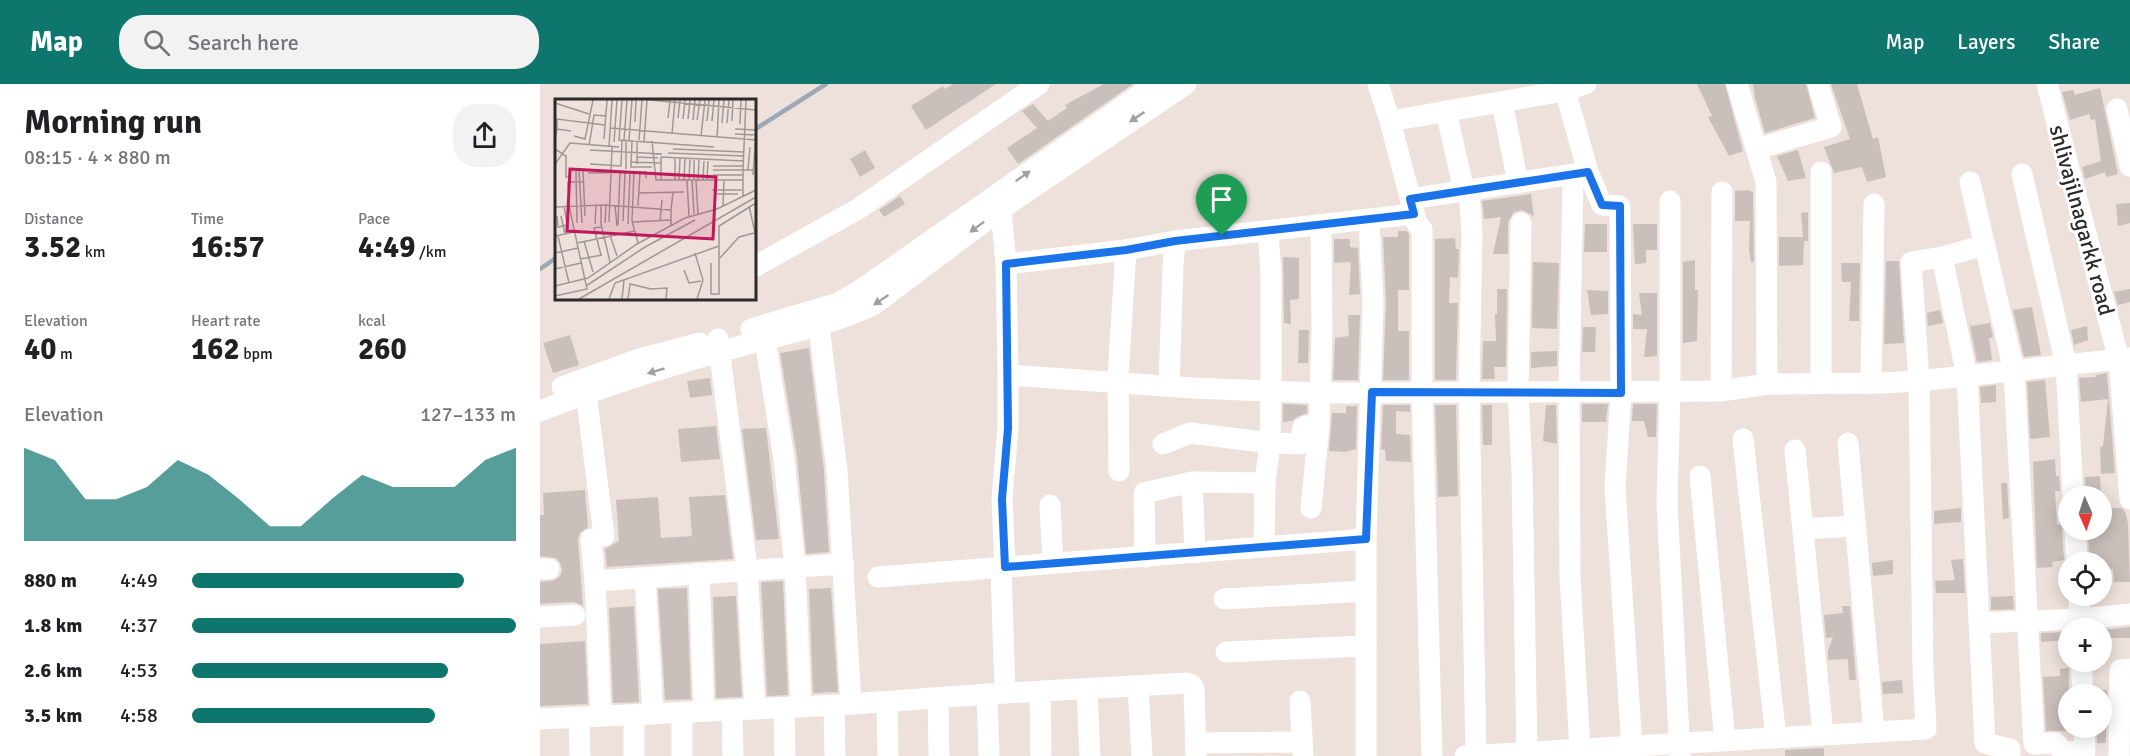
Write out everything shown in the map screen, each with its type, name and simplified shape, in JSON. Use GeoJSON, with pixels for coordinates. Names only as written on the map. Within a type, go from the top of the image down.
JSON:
{"type":"FeatureCollection","features":[{"type":"Feature","properties":{"kind":"street"},"geometry":{"type":"LineString","coordinates":[[756,266],[858,208],[1039,84]]}},
{"type":"Feature","properties":{"kind":"street"},"geometry":{"type":"LineString","coordinates":[[540,395],[636,360],[719,345],[765,340],[818,318],[1155,84]]}},
{"type":"Feature","properties":{"kind":"street"},"geometry":{"type":"LineString","coordinates":[[540,411],[719,345],[818,318],[854,315],[873,305],[1000,209],[1186,84]]}},
{"type":"Feature","properties":{"kind":"street"},"geometry":{"type":"LineString","coordinates":[[1378,84],[1417,224],[1422,229],[1422,392],[1432,756]]}},
{"type":"Feature","properties":{"kind":"street"},"geometry":{"type":"LineString","coordinates":[[1390,121],[1502,102],[1586,84]]}},
{"type":"Feature","properties":{"kind":"street"},"geometry":{"type":"LineString","coordinates":[[1737,84],[1766,182],[1767,384]]}},
{"type":"Feature","properties":{"kind":"street"},"geometry":{"type":"LineString","coordinates":[[1756,149],[1831,127],[1818,84]]}},
{"type":"Feature","properties":{"kind":"street","name":"shlivajilnagarkk road"},"geometry":{"type":"LineString","coordinates":[[2047,84],[2124,359],[2130,499]]}},
{"type":"Feature","properties":{"kind":"street"},"geometry":{"type":"LineString","coordinates":[[1565,90],[1580,174],[1569,392],[1570,577],[1580,750]]}},
{"type":"Feature","properties":{"kind":"street"},"geometry":{"type":"LineString","coordinates":[[1502,102],[1518,183]]}},
{"type":"Feature","properties":{"kind":"street"},"geometry":{"type":"LineString","coordinates":[[2116,109],[2129,157]]}},
{"type":"Feature","properties":{"kind":"street"},"geometry":{"type":"LineString","coordinates":[[1446,111],[1466,191],[1472,233],[1469,392],[1476,755]]}},
{"type":"Feature","properties":{"kind":"street"},"geometry":{"type":"LineString","coordinates":[[1821,172],[1821,383]]}},
{"type":"Feature","properties":{"kind":"street"},"geometry":{"type":"LineString","coordinates":[[1006,264],[1126,250],[1175,241],[1369,219],[1466,191],[1580,174]]}},
{"type":"Feature","properties":{"kind":"street"},"geometry":{"type":"LineString","coordinates":[[1580,174],[1602,205],[1620,206],[1621,393],[1615,486],[1632,747]]}},
{"type":"Feature","properties":{"kind":"street"},"geometry":{"type":"LineString","coordinates":[[2022,174],[2066,365],[2072,486]]}},
{"type":"Feature","properties":{"kind":"street"},"geometry":{"type":"LineString","coordinates":[[1970,182],[2014,371],[2034,744],[2056,743],[2063,754],[2085,751],[2119,755],[2125,669]]}},
{"type":"Feature","properties":{"kind":"street"},"geometry":{"type":"LineString","coordinates":[[1721,391],[1722,192]]}},
{"type":"Feature","properties":{"kind":"street"},"geometry":{"type":"LineString","coordinates":[[1671,201],[1667,503],[1680,750]]}},
{"type":"Feature","properties":{"kind":"street"},"geometry":{"type":"LineString","coordinates":[[1871,383],[1874,204]]}},
{"type":"Feature","properties":{"kind":"street"},"geometry":{"type":"LineString","coordinates":[[989,756],[996,694],[1003,567],[1002,499],[1008,428],[1006,264],[1000,209]]}},
{"type":"Feature","properties":{"kind":"street"},"geometry":{"type":"LineString","coordinates":[[1366,756],[1366,539],[1374,303],[1369,219]]}},
{"type":"Feature","properties":{"kind":"street"},"geometry":{"type":"LineString","coordinates":[[1521,223],[1518,391],[1522,472],[1527,753]]}},
{"type":"Feature","properties":{"kind":"street"},"geometry":{"type":"LineString","coordinates":[[1311,508],[1319,427],[1322,332],[1321,225]]}},
{"type":"Feature","properties":{"kind":"street"},"geometry":{"type":"LineString","coordinates":[[1264,547],[1265,483],[1270,443],[1271,391],[1271,273],[1268,231]]}},
{"type":"Feature","properties":{"kind":"street"},"geometry":{"type":"LineString","coordinates":[[1169,386],[1175,241]]}},
{"type":"Feature","properties":{"kind":"street"},"geometry":{"type":"LineString","coordinates":[[1465,756],[1632,747],[1680,750],[1725,741],[1926,729],[1919,381],[1911,262],[1941,257],[1985,245]]}},
{"type":"Feature","properties":{"kind":"street"},"geometry":{"type":"LineString","coordinates":[[1119,471],[1118,376],[1126,250]]}},
{"type":"Feature","properties":{"kind":"street"},"geometry":{"type":"LineString","coordinates":[[1941,257],[1967,376],[1985,743],[2010,749],[2010,756]]}},
{"type":"Feature","properties":{"kind":"street"},"geometry":{"type":"LineString","coordinates":[[818,318],[837,470],[844,564],[842,705],[835,756]]}},
{"type":"Feature","properties":{"kind":"street"},"geometry":{"type":"LineString","coordinates":[[765,340],[784,459],[795,567],[793,707],[785,756]]}},
{"type":"Feature","properties":{"kind":"street"},"geometry":{"type":"LineString","coordinates":[[719,345],[747,569],[755,709]]}},
{"type":"Feature","properties":{"kind":"street"},"geometry":{"type":"LineString","coordinates":[[1008,375],[1319,393],[1518,391],[1621,393],[1721,391],[1767,384],[1919,381],[2124,359]]}},
{"type":"Feature","properties":{"kind":"street"},"geometry":{"type":"LineString","coordinates":[[586,393],[598,537],[595,581],[601,716]]}},
{"type":"Feature","properties":{"kind":"street"},"geometry":{"type":"LineString","coordinates":[[1163,444],[1190,433],[1270,443],[1300,444],[1302,428],[1319,427]]}},
{"type":"Feature","properties":{"kind":"street"},"geometry":{"type":"LineString","coordinates":[[1743,439],[1776,738]]}},
{"type":"Feature","properties":{"kind":"street"},"geometry":{"type":"LineString","coordinates":[[1848,443],[1874,732]]}},
{"type":"Feature","properties":{"kind":"street"},"geometry":{"type":"LineString","coordinates":[[1795,450],[1823,735]]}},
{"type":"Feature","properties":{"kind":"street"},"geometry":{"type":"LineString","coordinates":[[1700,476],[1725,741]]}},
{"type":"Feature","properties":{"kind":"street"},"geometry":{"type":"LineString","coordinates":[[1145,557],[1144,493],[1192,482],[1265,483]]}},
{"type":"Feature","properties":{"kind":"street"},"geometry":{"type":"LineString","coordinates":[[1192,482],[1195,553]]}},
{"type":"Feature","properties":{"kind":"street"},"geometry":{"type":"LineString","coordinates":[[1050,505],[1053,563]]}},
{"type":"Feature","properties":{"kind":"street"},"geometry":{"type":"LineString","coordinates":[[1803,529],[1856,526]]}},
{"type":"Feature","properties":{"kind":"street"},"geometry":{"type":"LineString","coordinates":[[878,577],[1366,539]]}},
{"type":"Feature","properties":{"kind":"street"},"geometry":{"type":"LineString","coordinates":[[595,581],[844,564]]}},
{"type":"Feature","properties":{"kind":"street"},"geometry":{"type":"LineString","coordinates":[[699,573],[704,711]]}},
{"type":"Feature","properties":{"kind":"street"},"geometry":{"type":"LineString","coordinates":[[634,756],[643,715],[645,578]]}},
{"type":"Feature","properties":{"kind":"street"},"geometry":{"type":"LineString","coordinates":[[1224,599],[1366,591]]}},
{"type":"Feature","properties":{"kind":"street"},"geometry":{"type":"LineString","coordinates":[[2110,618],[2130,614]]}},
{"type":"Feature","properties":{"kind":"street"},"geometry":{"type":"LineString","coordinates":[[540,616],[575,615]]}},
{"type":"Feature","properties":{"kind":"street"},"geometry":{"type":"LineString","coordinates":[[1979,623],[2028,621],[2058,623]]}},
{"type":"Feature","properties":{"kind":"street"},"geometry":{"type":"LineString","coordinates":[[1226,652],[1366,646]]}},
{"type":"Feature","properties":{"kind":"street"},"geometry":{"type":"LineString","coordinates":[[540,719],[732,711],[1187,684],[1192,685],[1194,689],[1196,749],[1303,749],[1300,700]]}},
{"type":"Feature","properties":{"kind":"street"},"geometry":{"type":"LineString","coordinates":[[1138,687],[1142,756]]}},
{"type":"Feature","properties":{"kind":"street"},"geometry":{"type":"LineString","coordinates":[[1087,689],[1090,756]]}},
{"type":"Feature","properties":{"kind":"street"},"geometry":{"type":"LineString","coordinates":[[1040,692],[1041,756]]}},
{"type":"Feature","properties":{"kind":"street"},"geometry":{"type":"LineString","coordinates":[[938,698],[939,756]]}},
{"type":"Feature","properties":{"kind":"street"},"geometry":{"type":"LineString","coordinates":[[887,702],[888,756]]}},
{"type":"Feature","properties":{"kind":"street"},"geometry":{"type":"LineString","coordinates":[[732,711],[733,756]]}},
{"type":"Feature","properties":{"kind":"street"},"geometry":{"type":"LineString","coordinates":[[682,713],[682,756]]}},
{"type":"Feature","properties":{"kind":"street"},"geometry":{"type":"LineString","coordinates":[[579,718],[580,756]]}},
{"type":"Feature","properties":{"kind":"street"},"geometry":{"type":"LineString","coordinates":[[2084,738],[2085,751]]}},
{"type":"Feature","properties":{"kind":"building"},"geometry":{"type":"Polygon","coordinates":[[[953,84],[996,84],[926,130],[911,106],[943,86],[945,89],[953,84]]]}},
{"type":"Feature","properties":{"kind":"building"},"geometry":{"type":"Polygon","coordinates":[[[1104,84],[1133,84],[1018,164],[1007,148],[1037,128],[1022,111],[1033,104],[1048,121],[1067,108],[1065,105],[1104,84]]]}},
{"type":"Feature","properties":{"kind":"building"},"geometry":{"type":"Polygon","coordinates":[[[1697,84],[1725,84],[1743,151],[1729,156],[1708,117],[1712,116],[1697,84]]]}},
{"type":"Feature","properties":{"kind":"building"},"geometry":{"type":"Polygon","coordinates":[[[1753,84],[1806,84],[1815,118],[1765,133],[1753,84]]]}},
{"type":"Feature","properties":{"kind":"building"},"geometry":{"type":"Polygon","coordinates":[[[1831,84],[1857,84],[1873,139],[1878,137],[1886,177],[1867,182],[1862,167],[1834,173],[1824,147],[1850,139],[1831,84]]]}},
{"type":"Feature","properties":{"kind":"building"},"geometry":{"type":"Polygon","coordinates":[[[2100,88],[2118,174],[2106,177],[2105,172],[2085,179],[2082,167],[2101,161],[2095,119],[2091,120],[2089,114],[2070,120],[2062,92],[2073,90],[2075,95],[2100,88]]]}},
{"type":"Feature","properties":{"kind":"building"},"geometry":{"type":"Polygon","coordinates":[[[865,150],[875,168],[860,177],[850,159],[865,150]]]}},
{"type":"Feature","properties":{"kind":"building"},"geometry":{"type":"Polygon","coordinates":[[[1798,150],[1806,178],[1788,181],[1777,156],[1798,150]]]}},
{"type":"Feature","properties":{"kind":"building"},"geometry":{"type":"Polygon","coordinates":[[[1735,191],[1753,192],[1754,262],[1751,262],[1749,250],[1750,221],[1735,221],[1735,191]]]}},
{"type":"Feature","properties":{"kind":"building"},"geometry":{"type":"Polygon","coordinates":[[[1531,194],[1534,216],[1522,210],[1514,212],[1508,222],[1508,254],[1493,254],[1501,217],[1484,219],[1482,201],[1531,194]]]}},
{"type":"Feature","properties":{"kind":"building"},"geometry":{"type":"Polygon","coordinates":[[[900,196],[905,204],[884,217],[879,210],[900,196]]]}},
{"type":"Feature","properties":{"kind":"building"},"geometry":{"type":"Polygon","coordinates":[[[2130,203],[2130,223],[2118,226],[2116,204],[2130,203]]]}},
{"type":"Feature","properties":{"kind":"building"},"geometry":{"type":"Polygon","coordinates":[[[1808,212],[1808,241],[1804,241],[1803,265],[1779,266],[1779,237],[1803,237],[1801,213],[1808,212]]]}},
{"type":"Feature","properties":{"kind":"building"},"geometry":{"type":"Polygon","coordinates":[[[1585,224],[1607,224],[1607,252],[1584,252],[1585,224]]]}},
{"type":"Feature","properties":{"kind":"building"},"geometry":{"type":"Polygon","coordinates":[[[1633,224],[1657,224],[1657,250],[1646,250],[1646,263],[1635,264],[1633,224]]]}},
{"type":"Feature","properties":{"kind":"building"},"geometry":{"type":"Polygon","coordinates":[[[1398,231],[1407,231],[1409,234],[1409,290],[1398,290],[1398,331],[1409,331],[1409,380],[1383,380],[1386,302],[1383,237],[1398,237],[1398,231]]]}},
{"type":"Feature","properties":{"kind":"building"},"geometry":{"type":"Polygon","coordinates":[[[1455,238],[1456,249],[1459,249],[1458,278],[1450,277],[1449,303],[1458,303],[1456,380],[1435,380],[1435,239],[1455,238]]]}},
{"type":"Feature","properties":{"kind":"building"},"geometry":{"type":"Polygon","coordinates":[[[1334,239],[1350,239],[1350,247],[1358,248],[1360,294],[1349,295],[1351,262],[1334,263],[1334,239]]]}},
{"type":"Feature","properties":{"kind":"building"},"geometry":{"type":"Polygon","coordinates":[[[1283,257],[1299,258],[1299,299],[1290,300],[1291,324],[1284,323],[1283,257]]]}},
{"type":"Feature","properties":{"kind":"building"},"geometry":{"type":"Polygon","coordinates":[[[1695,260],[1695,290],[1698,290],[1697,341],[1683,343],[1683,262],[1695,260]]]}},
{"type":"Feature","properties":{"kind":"building"},"geometry":{"type":"Polygon","coordinates":[[[1886,261],[1899,261],[1904,343],[1884,344],[1886,261]]]}},
{"type":"Feature","properties":{"kind":"building"},"geometry":{"type":"Polygon","coordinates":[[[1533,262],[1559,263],[1557,329],[1532,328],[1533,262]]]}},
{"type":"Feature","properties":{"kind":"building"},"geometry":{"type":"Polygon","coordinates":[[[1841,263],[1860,263],[1859,321],[1849,321],[1851,282],[1842,282],[1841,263]]]}},
{"type":"Feature","properties":{"kind":"building"},"geometry":{"type":"Polygon","coordinates":[[[1497,289],[1507,289],[1506,367],[1494,367],[1495,379],[1482,379],[1483,341],[1496,341],[1497,289]]]}},
{"type":"Feature","properties":{"kind":"building"},"geometry":{"type":"Polygon","coordinates":[[[2130,289],[2130,302],[2118,305],[2114,292],[2130,289]]]}},
{"type":"Feature","properties":{"kind":"building"},"geometry":{"type":"Polygon","coordinates":[[[1587,290],[1608,291],[1608,314],[1591,315],[1587,290]]]}},
{"type":"Feature","properties":{"kind":"building"},"geometry":{"type":"Polygon","coordinates":[[[1639,293],[1657,293],[1657,356],[1644,357],[1647,329],[1633,329],[1633,314],[1642,315],[1639,293]]]}},
{"type":"Feature","properties":{"kind":"building"},"geometry":{"type":"Polygon","coordinates":[[[2032,307],[2041,355],[2024,357],[2013,310],[2032,307]]]}},
{"type":"Feature","properties":{"kind":"building"},"geometry":{"type":"Polygon","coordinates":[[[1940,310],[1943,323],[1928,326],[1927,313],[1940,310]]]}},
{"type":"Feature","properties":{"kind":"building"},"geometry":{"type":"Polygon","coordinates":[[[1348,315],[1360,315],[1358,380],[1333,380],[1335,338],[1349,336],[1348,315]]]}},
{"type":"Feature","properties":{"kind":"building"},"geometry":{"type":"Polygon","coordinates":[[[1969,321],[1971,326],[1990,323],[1993,337],[1989,338],[1992,360],[1977,362],[1969,321]]]}},
{"type":"Feature","properties":{"kind":"building"},"geometry":{"type":"Polygon","coordinates":[[[2087,326],[2088,340],[2074,345],[2071,330],[2087,326]]]}},
{"type":"Feature","properties":{"kind":"building"},"geometry":{"type":"Polygon","coordinates":[[[1583,327],[1596,327],[1595,352],[1582,352],[1583,327]]]}},
{"type":"Feature","properties":{"kind":"building"},"geometry":{"type":"Polygon","coordinates":[[[1299,330],[1309,330],[1308,363],[1298,363],[1299,330]]]}},
{"type":"Feature","properties":{"kind":"building"},"geometry":{"type":"Polygon","coordinates":[[[570,335],[579,365],[553,373],[543,343],[570,335]]]}},
{"type":"Feature","properties":{"kind":"building"},"geometry":{"type":"Polygon","coordinates":[[[809,348],[824,471],[829,552],[806,554],[797,457],[780,353],[809,348]]]}},
{"type":"Feature","properties":{"kind":"building"},"geometry":{"type":"Polygon","coordinates":[[[1557,351],[1557,366],[1531,368],[1531,352],[1557,351]]]}},
{"type":"Feature","properties":{"kind":"building"},"geometry":{"type":"Polygon","coordinates":[[[2107,373],[2115,473],[2101,474],[2100,447],[2103,446],[2108,399],[2081,402],[2079,378],[2096,377],[2096,375],[2107,373]]]}},
{"type":"Feature","properties":{"kind":"building"},"geometry":{"type":"Polygon","coordinates":[[[710,378],[712,395],[690,398],[687,381],[710,378]]]}},
{"type":"Feature","properties":{"kind":"building"},"geometry":{"type":"Polygon","coordinates":[[[2045,380],[2050,437],[2030,439],[2027,382],[2045,380]]]}},
{"type":"Feature","properties":{"kind":"building"},"geometry":{"type":"Polygon","coordinates":[[[1996,385],[1996,402],[1981,403],[1980,387],[1996,385]]]}},
{"type":"Feature","properties":{"kind":"building"},"geometry":{"type":"Polygon","coordinates":[[[1283,404],[1307,405],[1307,413],[1292,421],[1283,422],[1283,404]]]}},
{"type":"Feature","properties":{"kind":"building"},"geometry":{"type":"Polygon","coordinates":[[[1582,404],[1608,404],[1606,422],[1582,422],[1582,404]]]}},
{"type":"Feature","properties":{"kind":"building"},"geometry":{"type":"Polygon","coordinates":[[[1633,404],[1657,404],[1656,437],[1648,437],[1644,421],[1632,421],[1633,404]]]}},
{"type":"Feature","properties":{"kind":"building"},"geometry":{"type":"Polygon","coordinates":[[[1383,405],[1410,405],[1410,412],[1396,411],[1396,434],[1410,435],[1411,462],[1386,461],[1385,449],[1381,450],[1383,405]]]}},
{"type":"Feature","properties":{"kind":"building"},"geometry":{"type":"Polygon","coordinates":[[[1435,405],[1456,405],[1458,496],[1438,497],[1435,405]]]}},
{"type":"Feature","properties":{"kind":"building"},"geometry":{"type":"Polygon","coordinates":[[[1482,405],[1492,405],[1492,445],[1483,445],[1482,405]]]}},
{"type":"Feature","properties":{"kind":"building"},"geometry":{"type":"Polygon","coordinates":[[[1546,405],[1556,405],[1557,444],[1543,441],[1546,405]]]}},
{"type":"Feature","properties":{"kind":"building"},"geometry":{"type":"Polygon","coordinates":[[[1346,406],[1357,406],[1356,449],[1345,452],[1329,451],[1332,413],[1346,413],[1346,406]]]}},
{"type":"Feature","properties":{"kind":"building"},"geometry":{"type":"Polygon","coordinates":[[[716,426],[720,459],[681,462],[678,429],[716,426]]]}},
{"type":"Feature","properties":{"kind":"building"},"geometry":{"type":"Polygon","coordinates":[[[766,428],[779,539],[756,540],[742,429],[766,428]]]}},
{"type":"Feature","properties":{"kind":"building"},"geometry":{"type":"Polygon","coordinates":[[[2055,459],[2056,476],[2059,476],[2060,486],[2058,491],[2055,491],[2058,540],[2063,540],[2063,552],[2058,552],[2058,561],[2052,562],[2053,567],[2037,568],[2033,462],[2055,459]]]}},
{"type":"Feature","properties":{"kind":"building"},"geometry":{"type":"Polygon","coordinates":[[[2100,476],[2100,486],[2085,486],[2085,477],[2100,476]]]}},
{"type":"Feature","properties":{"kind":"building"},"geometry":{"type":"Polygon","coordinates":[[[2001,483],[2007,483],[2009,518],[2003,519],[2001,483]]]}},
{"type":"Feature","properties":{"kind":"building"},"geometry":{"type":"Polygon","coordinates":[[[585,490],[588,527],[580,533],[578,540],[583,606],[574,602],[540,604],[540,582],[555,580],[560,576],[562,570],[556,558],[540,556],[540,515],[544,515],[543,493],[585,490]]]}},
{"type":"Feature","properties":{"kind":"building"},"geometry":{"type":"Polygon","coordinates":[[[725,495],[733,559],[607,567],[605,549],[619,541],[616,500],[658,497],[661,538],[692,536],[689,497],[725,495]]]}},
{"type":"Feature","properties":{"kind":"building"},"geometry":{"type":"Polygon","coordinates":[[[1961,508],[1961,522],[1934,524],[1934,511],[1961,508]]]}},
{"type":"Feature","properties":{"kind":"building"},"geometry":{"type":"Polygon","coordinates":[[[2112,508],[2121,508],[2125,511],[2128,524],[2130,582],[2114,582],[2112,552],[2089,552],[2088,540],[2112,540],[2112,508]]]}},
{"type":"Feature","properties":{"kind":"building"},"geometry":{"type":"Polygon","coordinates":[[[1963,559],[1965,593],[1936,593],[1935,581],[1955,580],[1951,560],[1963,559]]]}},
{"type":"Feature","properties":{"kind":"building"},"geometry":{"type":"Polygon","coordinates":[[[1893,560],[1893,574],[1873,576],[1872,563],[1893,560]]]}},
{"type":"Feature","properties":{"kind":"building"},"geometry":{"type":"Polygon","coordinates":[[[783,581],[788,695],[767,696],[761,582],[783,581]]]}},
{"type":"Feature","properties":{"kind":"building"},"geometry":{"type":"Polygon","coordinates":[[[687,588],[691,699],[665,700],[658,589],[687,588]]]}},
{"type":"Feature","properties":{"kind":"building"},"geometry":{"type":"Polygon","coordinates":[[[831,588],[838,692],[813,693],[809,589],[831,588]]]}},
{"type":"Feature","properties":{"kind":"building"},"geometry":{"type":"Polygon","coordinates":[[[736,596],[742,697],[716,698],[713,597],[736,596]]]}},
{"type":"Feature","properties":{"kind":"building"},"geometry":{"type":"Polygon","coordinates":[[[2013,596],[2014,609],[1991,610],[1991,597],[2013,596]]]}},
{"type":"Feature","properties":{"kind":"building"},"geometry":{"type":"Polygon","coordinates":[[[634,606],[639,702],[613,703],[609,608],[634,606]]]}},
{"type":"Feature","properties":{"kind":"building"},"geometry":{"type":"Polygon","coordinates":[[[1842,606],[1850,606],[1856,680],[1849,680],[1848,659],[1828,660],[1828,651],[1833,637],[1826,638],[1824,615],[1843,613],[1842,606]]]}},
{"type":"Feature","properties":{"kind":"building"},"geometry":{"type":"Polygon","coordinates":[[[2130,627],[2130,638],[2112,638],[2112,629],[2130,627]]]}},
{"type":"Feature","properties":{"kind":"building"},"geometry":{"type":"Polygon","coordinates":[[[2058,632],[2058,641],[2041,642],[2041,633],[2058,632]]]}},
{"type":"Feature","properties":{"kind":"building"},"geometry":{"type":"Polygon","coordinates":[[[585,641],[588,704],[540,706],[540,644],[585,641]]]}},
{"type":"Feature","properties":{"kind":"building"},"geometry":{"type":"Polygon","coordinates":[[[2060,672],[2069,672],[2069,684],[2058,684],[2058,731],[2046,731],[2043,677],[2060,676],[2060,672]]]}},
{"type":"Feature","properties":{"kind":"building"},"geometry":{"type":"Polygon","coordinates":[[[1902,680],[1903,693],[1883,694],[1882,682],[1902,680]]]}},
{"type":"Feature","properties":{"kind":"building"},"geometry":{"type":"Polygon","coordinates":[[[2097,738],[2106,738],[2106,743],[2097,743],[2097,738]]]}},
{"type":"Feature","properties":{"kind":"building"},"geometry":{"type":"Polygon","coordinates":[[[1824,748],[1824,756],[1785,756],[1785,750],[1824,748]]]}},
{"type":"Feature","properties":{"kind":"railway"},"geometry":{"type":"LineString","coordinates":[[756,129],[826,84]]}},
{"type":"Feature","properties":{"kind":"railway"},"geometry":{"type":"LineString","coordinates":[[540,269],[555,259]]}},
{"type":"Feature","properties":{"kind":"route"},"geometry":{"type":"LineString","coordinates":[[1588,172],[1602,205],[1620,206],[1621,393],[1372,392],[1366,539],[1005,567],[1002,499],[1008,428],[1006,264],[1222,236],[1414,214],[1410,199],[1588,172]]}}]}
